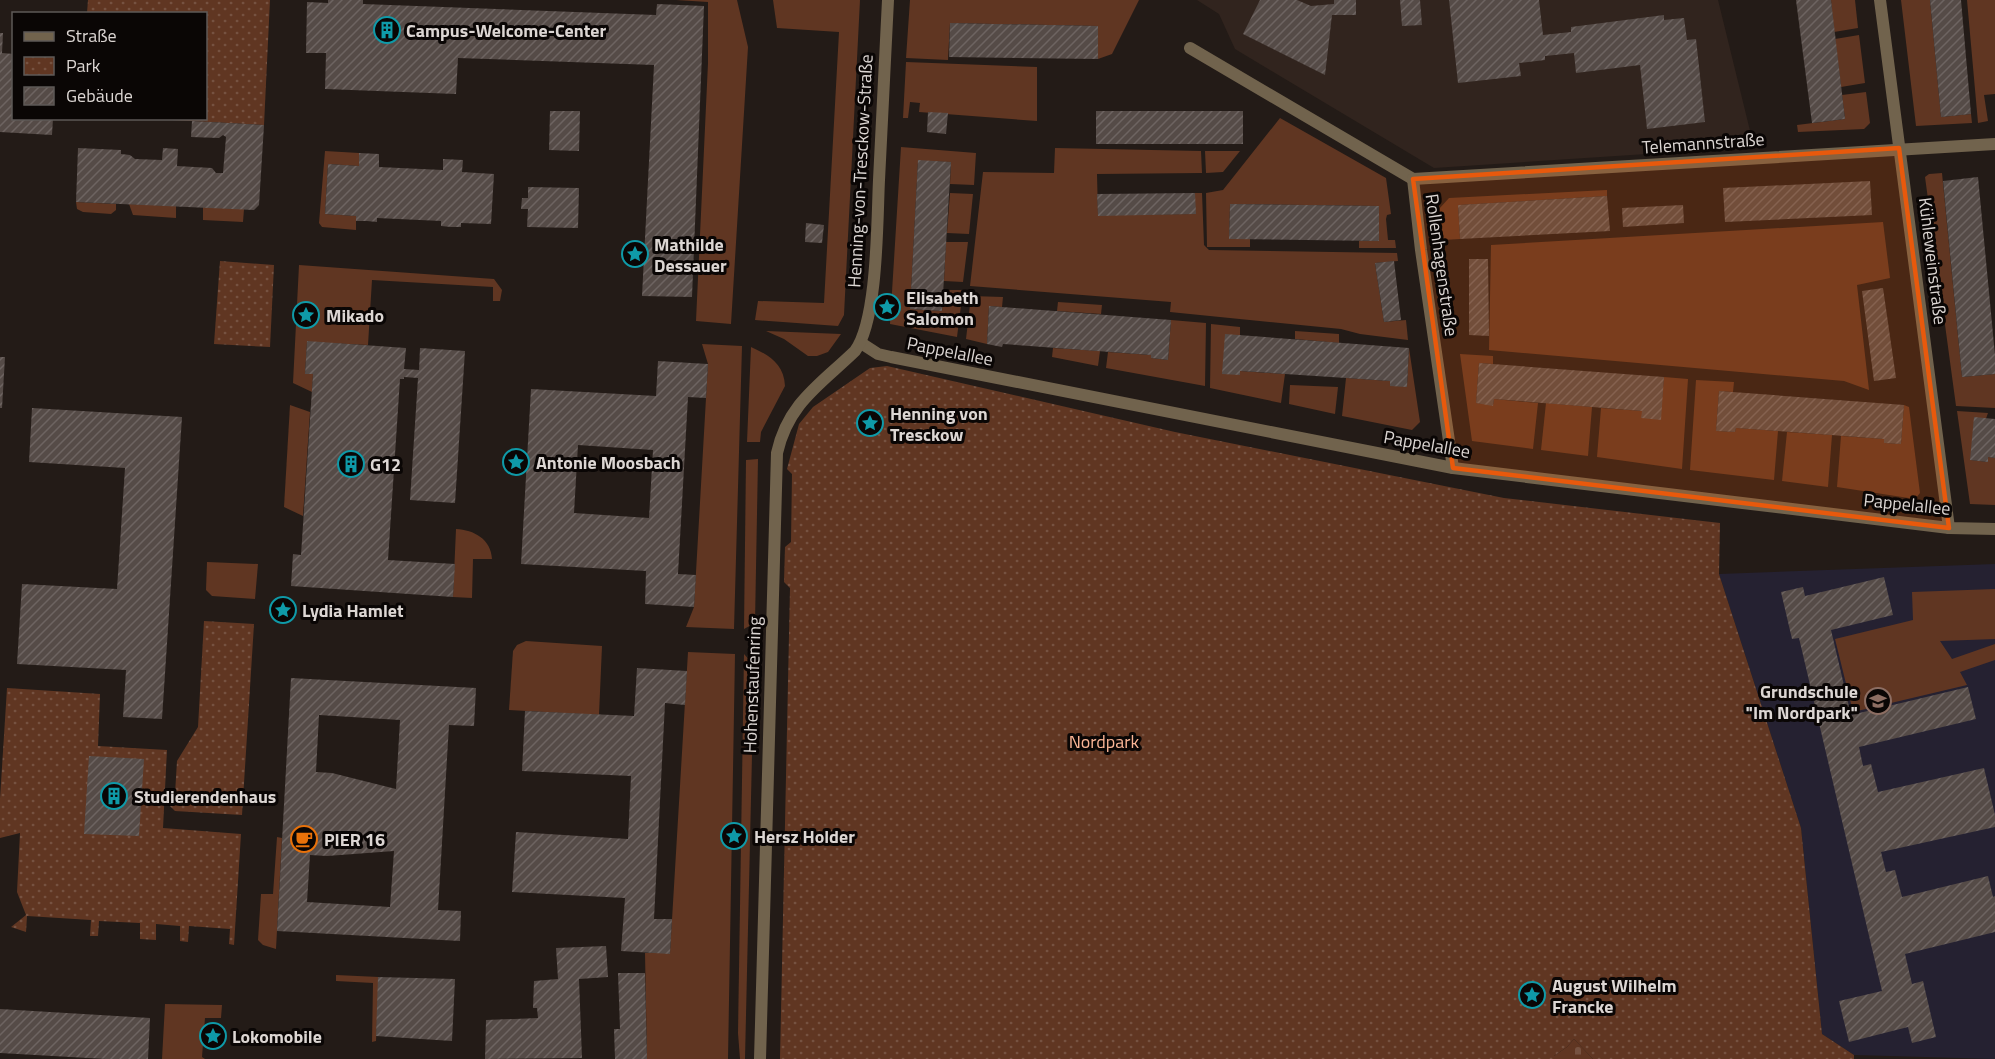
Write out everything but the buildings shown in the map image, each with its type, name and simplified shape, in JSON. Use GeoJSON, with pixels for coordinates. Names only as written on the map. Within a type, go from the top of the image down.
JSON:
{"type":"FeatureCollection","features":[{"type":"Feature","properties":{"kind":"street","name":"Henning-von-Tresckow-Straße"},"geometry":{"type":"LineString","coordinates":[[861,344],[867,327],[876,246],[888,0]]}},
{"type":"Feature","properties":{"kind":"street","name":"Kühleweinstraße"},"geometry":{"type":"LineString","coordinates":[[1880,0],[1949,528]]}},
{"type":"Feature","properties":{"kind":"street","name":"Rollenhagenstraße"},"geometry":{"type":"LineString","coordinates":[[1190,48],[1413,179],[1420,244],[1454,468]]}},
{"type":"Feature","properties":{"kind":"street","name":"Telemannstraße"},"geometry":{"type":"LineString","coordinates":[[1413,179],[1995,144]]}},
{"type":"Feature","properties":{"kind":"street","name":"Pappelallee"},"geometry":{"type":"LineString","coordinates":[[861,344],[878,354],[891,357],[1454,468],[1949,528],[1995,529]]}},
{"type":"Feature","properties":{"kind":"street","name":"Hohenstaufenring"},"geometry":{"type":"LineString","coordinates":[[760,1059],[777,453],[785,425],[793,413],[805,398],[861,344]]}},
{"type":"Feature","properties":{"kind":"highlighted area"},"geometry":{"type":"Polygon","coordinates":[[[1899,148],[1949,528],[1453,468],[1413,179],[1899,148]]]}},
{"type":"Feature","properties":{"kind":"shaded area"},"geometry":{"type":"Polygon","coordinates":[[[1197,0],[1718,0],[1754,147],[1434,168],[1235,49],[1219,14],[1197,0]]]}},
{"type":"Feature","properties":{"kind":"shaded area","name":"Grundschule \"Im Nordpark\""},"geometry":{"type":"Polygon","coordinates":[[[1995,564],[1995,1059],[1854,1055],[1822,1034],[1801,828],[1719,574],[1995,564]]]}},
{"type":"Feature","properties":{"kind":"green space"},"geometry":{"type":"Polygon","coordinates":[[[88,0],[270,0],[264,125],[172,120],[207,120],[207,12],[87,12],[88,0]]]}},
{"type":"Feature","properties":{"kind":"green space"},"geometry":{"type":"Polygon","coordinates":[[[676,0],[737,0],[748,47],[731,324],[696,321],[708,63],[708,2],[676,0]]]}},
{"type":"Feature","properties":{"kind":"green space"},"geometry":{"type":"Polygon","coordinates":[[[773,0],[860,0],[844,315],[838,326],[755,320],[758,301],[824,303],[839,32],[777,28],[773,0]]]}},
{"type":"Feature","properties":{"kind":"green space"},"geometry":{"type":"Polygon","coordinates":[[[910,0],[1139,0],[1112,54],[1098,59],[1098,26],[950,23],[948,60],[906,58],[910,0]]]}},
{"type":"Feature","properties":{"kind":"green space"},"geometry":{"type":"Polygon","coordinates":[[[1831,0],[1855,0],[1858,28],[1834,32],[1831,0]]]}},
{"type":"Feature","properties":{"kind":"green space"},"geometry":{"type":"Polygon","coordinates":[[[1901,0],[1930,0],[1941,117],[1971,114],[1972,123],[1916,126],[1901,0]]]}},
{"type":"Feature","properties":{"kind":"green space"},"geometry":{"type":"Polygon","coordinates":[[[1967,0],[1995,0],[1995,94],[1984,95],[1988,121],[1978,123],[1967,0]]]}},
{"type":"Feature","properties":{"kind":"green space"},"geometry":{"type":"Polygon","coordinates":[[[1859,35],[1865,83],[1841,87],[1835,39],[1859,35]]]}},
{"type":"Feature","properties":{"kind":"green space"},"geometry":{"type":"Polygon","coordinates":[[[906,62],[1037,67],[1037,121],[919,112],[920,103],[910,102],[908,118],[903,118],[906,62]]]}},
{"type":"Feature","properties":{"kind":"green space"},"geometry":{"type":"Polygon","coordinates":[[[1866,92],[1870,123],[1864,129],[1798,132],[1797,125],[1845,119],[1842,95],[1866,92]]]}},
{"type":"Feature","properties":{"kind":"green space"},"geometry":{"type":"Polygon","coordinates":[[[1280,118],[1386,178],[1391,214],[1387,215],[1386,219],[1388,240],[1395,240],[1396,248],[1359,248],[1359,241],[1379,241],[1379,206],[1230,204],[1229,239],[1250,239],[1250,247],[1207,247],[1206,193],[1223,190],[1280,118]]]}},
{"type":"Feature","properties":{"kind":"green space"},"geometry":{"type":"Polygon","coordinates":[[[901,147],[976,153],[974,185],[950,184],[951,162],[918,161],[910,309],[942,311],[944,290],[963,290],[957,337],[890,324],[901,147]]]}},
{"type":"Feature","properties":{"kind":"green space"},"geometry":{"type":"Polygon","coordinates":[[[1055,148],[1201,151],[1202,173],[1097,174],[1098,215],[1195,214],[1195,193],[1202,193],[1204,245],[1209,250],[1397,253],[1398,261],[1375,263],[1384,322],[1406,320],[1408,340],[1360,334],[1341,329],[1170,312],[1171,302],[970,286],[983,172],[1054,173],[1055,148]]]}},
{"type":"Feature","properties":{"kind":"green space"},"geometry":{"type":"Polygon","coordinates":[[[325,151],[359,153],[359,166],[328,164],[325,214],[356,216],[356,230],[322,227],[319,223],[325,151]]]}},
{"type":"Feature","properties":{"kind":"green space"},"geometry":{"type":"Polygon","coordinates":[[[1205,151],[1240,151],[1223,172],[1206,173],[1205,151]]]}},
{"type":"Feature","properties":{"kind":"green space"},"geometry":{"type":"Polygon","coordinates":[[[1942,173],[1962,377],[1995,374],[1995,408],[1956,406],[1925,177],[1929,174],[1942,173]]]}},
{"type":"Feature","properties":{"kind":"green space"},"geometry":{"type":"Polygon","coordinates":[[[1607,190],[1607,196],[1458,205],[1460,239],[1443,240],[1439,209],[1449,198],[1607,190]]]}},
{"type":"Feature","properties":{"kind":"green space"},"geometry":{"type":"Polygon","coordinates":[[[950,193],[973,194],[969,234],[947,233],[950,193]]]}},
{"type":"Feature","properties":{"kind":"green space"},"geometry":{"type":"Polygon","coordinates":[[[76,202],[116,204],[116,210],[111,214],[83,212],[77,209],[76,202]]]}},
{"type":"Feature","properties":{"kind":"green space"},"geometry":{"type":"Polygon","coordinates":[[[129,204],[176,206],[176,218],[133,215],[129,204]]]}},
{"type":"Feature","properties":{"kind":"green space"},"geometry":{"type":"Polygon","coordinates":[[[203,207],[244,209],[243,222],[203,220],[203,207]]]}},
{"type":"Feature","properties":{"kind":"green space"},"geometry":{"type":"Polygon","coordinates":[[[1883,222],[1890,278],[1857,285],[1869,390],[1844,381],[1489,350],[1491,245],[1883,222]]]}},
{"type":"Feature","properties":{"kind":"green space"},"geometry":{"type":"Polygon","coordinates":[[[946,242],[968,242],[963,282],[944,281],[946,242]]]}},
{"type":"Feature","properties":{"kind":"green space"},"geometry":{"type":"Polygon","coordinates":[[[220,261],[274,265],[270,347],[214,344],[220,261]]]}},
{"type":"Feature","properties":{"kind":"green space"},"geometry":{"type":"Polygon","coordinates":[[[299,265],[494,279],[502,290],[500,301],[493,301],[493,287],[372,280],[368,345],[307,342],[305,374],[313,374],[312,392],[293,383],[299,265]]]}},
{"type":"Feature","properties":{"kind":"green space"},"geometry":{"type":"Polygon","coordinates":[[[971,296],[1003,297],[1002,307],[989,306],[987,344],[966,339],[971,296]]]}},
{"type":"Feature","properties":{"kind":"green space"},"geometry":{"type":"Polygon","coordinates":[[[1058,302],[1102,305],[1101,314],[1057,311],[1058,302]]]}},
{"type":"Feature","properties":{"kind":"green space"},"geometry":{"type":"Polygon","coordinates":[[[1171,320],[1206,323],[1205,386],[1106,368],[1108,352],[1151,355],[1151,358],[1168,360],[1171,320]]]}},
{"type":"Feature","properties":{"kind":"green space"},"geometry":{"type":"Polygon","coordinates":[[[1211,324],[1240,327],[1240,371],[1285,374],[1281,403],[1210,388],[1211,324]]]}},
{"type":"Feature","properties":{"kind":"green space"},"geometry":{"type":"Polygon","coordinates":[[[766,331],[841,334],[828,352],[808,356],[784,339],[766,331]]]}},
{"type":"Feature","properties":{"kind":"green space"},"geometry":{"type":"Polygon","coordinates":[[[1295,331],[1339,334],[1339,343],[1295,339],[1295,331]]]}},
{"type":"Feature","properties":{"kind":"green space"},"geometry":{"type":"Polygon","coordinates":[[[702,344],[742,346],[734,629],[686,627],[694,607],[708,364],[702,344]]]}},
{"type":"Feature","properties":{"kind":"green space"},"geometry":{"type":"Polygon","coordinates":[[[751,347],[764,353],[779,366],[785,386],[761,432],[760,442],[747,442],[751,347]]]}},
{"type":"Feature","properties":{"kind":"green space"},"geometry":{"type":"Polygon","coordinates":[[[1053,348],[1100,351],[1098,366],[1052,357],[1053,348]]]}},
{"type":"Feature","properties":{"kind":"green space"},"geometry":{"type":"Polygon","coordinates":[[[1409,348],[1420,422],[1412,430],[1342,416],[1346,378],[1390,381],[1390,386],[1407,386],[1409,348]]]}},
{"type":"Feature","properties":{"kind":"green space"},"geometry":{"type":"Polygon","coordinates":[[[1460,354],[1493,356],[1493,364],[1479,363],[1476,403],[1493,405],[1494,399],[1538,403],[1533,449],[1472,441],[1460,354]]]}},
{"type":"Feature","properties":{"kind":"green space","name":"Nordpark"},"geometry":{"type":"Polygon","coordinates":[[[887,366],[1175,432],[1504,498],[1720,523],[1719,574],[1801,828],[1822,1034],[1854,1055],[1854,1059],[1593,1059],[1574,1039],[1554,1056],[1554,1059],[780,1059],[790,588],[784,582],[785,547],[791,542],[792,474],[787,469],[799,424],[813,407],[870,368],[887,366]]]}},
{"type":"Feature","properties":{"kind":"green space"},"geometry":{"type":"Polygon","coordinates":[[[1664,377],[1688,379],[1682,469],[1597,457],[1601,408],[1642,411],[1660,420],[1664,377]]]}},
{"type":"Feature","properties":{"kind":"green space"},"geometry":{"type":"Polygon","coordinates":[[[1696,380],[1734,382],[1733,392],[1719,391],[1716,431],[1735,432],[1736,428],[1778,431],[1774,480],[1690,470],[1696,380]]]}},
{"type":"Feature","properties":{"kind":"green space"},"geometry":{"type":"Polygon","coordinates":[[[1290,385],[1338,387],[1335,414],[1289,404],[1290,385]]]}},
{"type":"Feature","properties":{"kind":"green space"},"geometry":{"type":"Polygon","coordinates":[[[1546,403],[1592,407],[1588,456],[1541,450],[1546,403]]]}},
{"type":"Feature","properties":{"kind":"green space"},"geometry":{"type":"Polygon","coordinates":[[[290,405],[310,412],[303,516],[284,507],[290,405]]]}},
{"type":"Feature","properties":{"kind":"green space"},"geometry":{"type":"Polygon","coordinates":[[[1904,405],[1909,407],[1920,493],[1915,499],[1837,487],[1841,436],[1884,439],[1884,443],[1901,444],[1904,405]]]}},
{"type":"Feature","properties":{"kind":"green space"},"geometry":{"type":"Polygon","coordinates":[[[1957,411],[1988,413],[1971,460],[1988,462],[1988,457],[1995,458],[1995,505],[1970,504],[1957,411]]]}},
{"type":"Feature","properties":{"kind":"green space"},"geometry":{"type":"Polygon","coordinates":[[[1787,432],[1832,435],[1828,487],[1782,481],[1787,432]]]}},
{"type":"Feature","properties":{"kind":"green space"},"geometry":{"type":"Polygon","coordinates":[[[758,459],[755,623],[744,629],[746,460],[758,459]]]}},
{"type":"Feature","properties":{"kind":"green space"},"geometry":{"type":"Polygon","coordinates":[[[456,529],[469,531],[480,537],[491,552],[492,559],[473,559],[472,598],[453,597],[456,529]]]}},
{"type":"Feature","properties":{"kind":"green space"},"geometry":{"type":"Polygon","coordinates":[[[207,562],[258,564],[255,599],[212,596],[206,590],[207,562]]]}},
{"type":"Feature","properties":{"kind":"green space"},"geometry":{"type":"Polygon","coordinates":[[[1995,589],[1995,639],[1940,641],[1952,659],[1995,644],[1995,660],[1960,672],[1967,685],[1853,712],[1835,639],[1913,620],[1912,592],[1995,589]]]}},
{"type":"Feature","properties":{"kind":"green space"},"geometry":{"type":"Polygon","coordinates":[[[204,621],[254,624],[242,815],[175,811],[169,805],[175,794],[177,761],[198,727],[204,621]]]}},
{"type":"Feature","properties":{"kind":"green space"},"geometry":{"type":"Polygon","coordinates":[[[526,641],[602,646],[599,715],[509,710],[513,651],[517,645],[526,641]]]}},
{"type":"Feature","properties":{"kind":"green space"},"geometry":{"type":"Polygon","coordinates":[[[688,652],[735,654],[728,1059],[647,1059],[645,953],[670,953],[688,652]]]}},
{"type":"Feature","properties":{"kind":"green space"},"geometry":{"type":"Polygon","coordinates":[[[744,654],[754,668],[745,1059],[740,1059],[738,1033],[744,654]]]}},
{"type":"Feature","properties":{"kind":"green space"},"geometry":{"type":"Polygon","coordinates":[[[7,688],[100,694],[98,746],[167,750],[163,828],[241,834],[234,945],[229,944],[230,929],[189,926],[188,942],[180,941],[180,926],[156,924],[156,940],[140,939],[140,923],[99,921],[98,936],[90,936],[91,920],[27,916],[26,932],[11,927],[26,915],[17,892],[20,833],[0,838],[0,799],[7,688]]]}},
{"type":"Feature","properties":{"kind":"green space"},"geometry":{"type":"Polygon","coordinates":[[[277,837],[282,838],[276,949],[263,945],[258,940],[261,894],[273,894],[277,837]]]}},
{"type":"Feature","properties":{"kind":"green space"},"geometry":{"type":"Polygon","coordinates":[[[336,975],[379,977],[376,1041],[372,1042],[373,983],[336,981],[336,975]]]}},
{"type":"Feature","properties":{"kind":"green space"},"geometry":{"type":"Polygon","coordinates":[[[165,1004],[222,1005],[221,1018],[205,1018],[202,1057],[205,1059],[162,1059],[165,1004]]]}},
{"type":"Feature","properties":{"kind":"green space"},"geometry":{"type":"Polygon","coordinates":[[[1574,1039],[1593,1059],[1554,1059],[1554,1056],[1574,1039]]]}},
{"type":"Feature","properties":{"kind":"place","name":"Campus-Welcome-Center"},"geometry":{"type":"Point","coordinates":[387,30]}},
{"type":"Feature","properties":{"kind":"place","name":"Mathilde Dessauer"},"geometry":{"type":"Point","coordinates":[635,254]}},
{"type":"Feature","properties":{"kind":"place","name":"Elisabeth Salomon"},"geometry":{"type":"Point","coordinates":[887,307]}},
{"type":"Feature","properties":{"kind":"place","name":"Mikado"},"geometry":{"type":"Point","coordinates":[306,315]}},
{"type":"Feature","properties":{"kind":"place","name":"Henning von Tresckow"},"geometry":{"type":"Point","coordinates":[870,423]}},
{"type":"Feature","properties":{"kind":"place","name":"Antonie Moosbach"},"geometry":{"type":"Point","coordinates":[516,462]}},
{"type":"Feature","properties":{"kind":"place","name":"G12"},"geometry":{"type":"Point","coordinates":[351,464]}},
{"type":"Feature","properties":{"kind":"place","name":"Lydia Hamlet"},"geometry":{"type":"Point","coordinates":[283,610]}},
{"type":"Feature","properties":{"kind":"place","name":"Grundschule \"Im Nordpark\""},"geometry":{"type":"Point","coordinates":[1878,701]}},
{"type":"Feature","properties":{"kind":"place","name":"Studierendenhaus"},"geometry":{"type":"Point","coordinates":[114,796]}},
{"type":"Feature","properties":{"kind":"place","name":"Hersz Holder"},"geometry":{"type":"Point","coordinates":[734,836]}},
{"type":"Feature","properties":{"kind":"place","name":"PIER 16"},"geometry":{"type":"Point","coordinates":[304,839]}},
{"type":"Feature","properties":{"kind":"place","name":"August Wilhelm Francke"},"geometry":{"type":"Point","coordinates":[1532,995]}},
{"type":"Feature","properties":{"kind":"place","name":"Lokomobile"},"geometry":{"type":"Point","coordinates":[213,1036]}}]}
